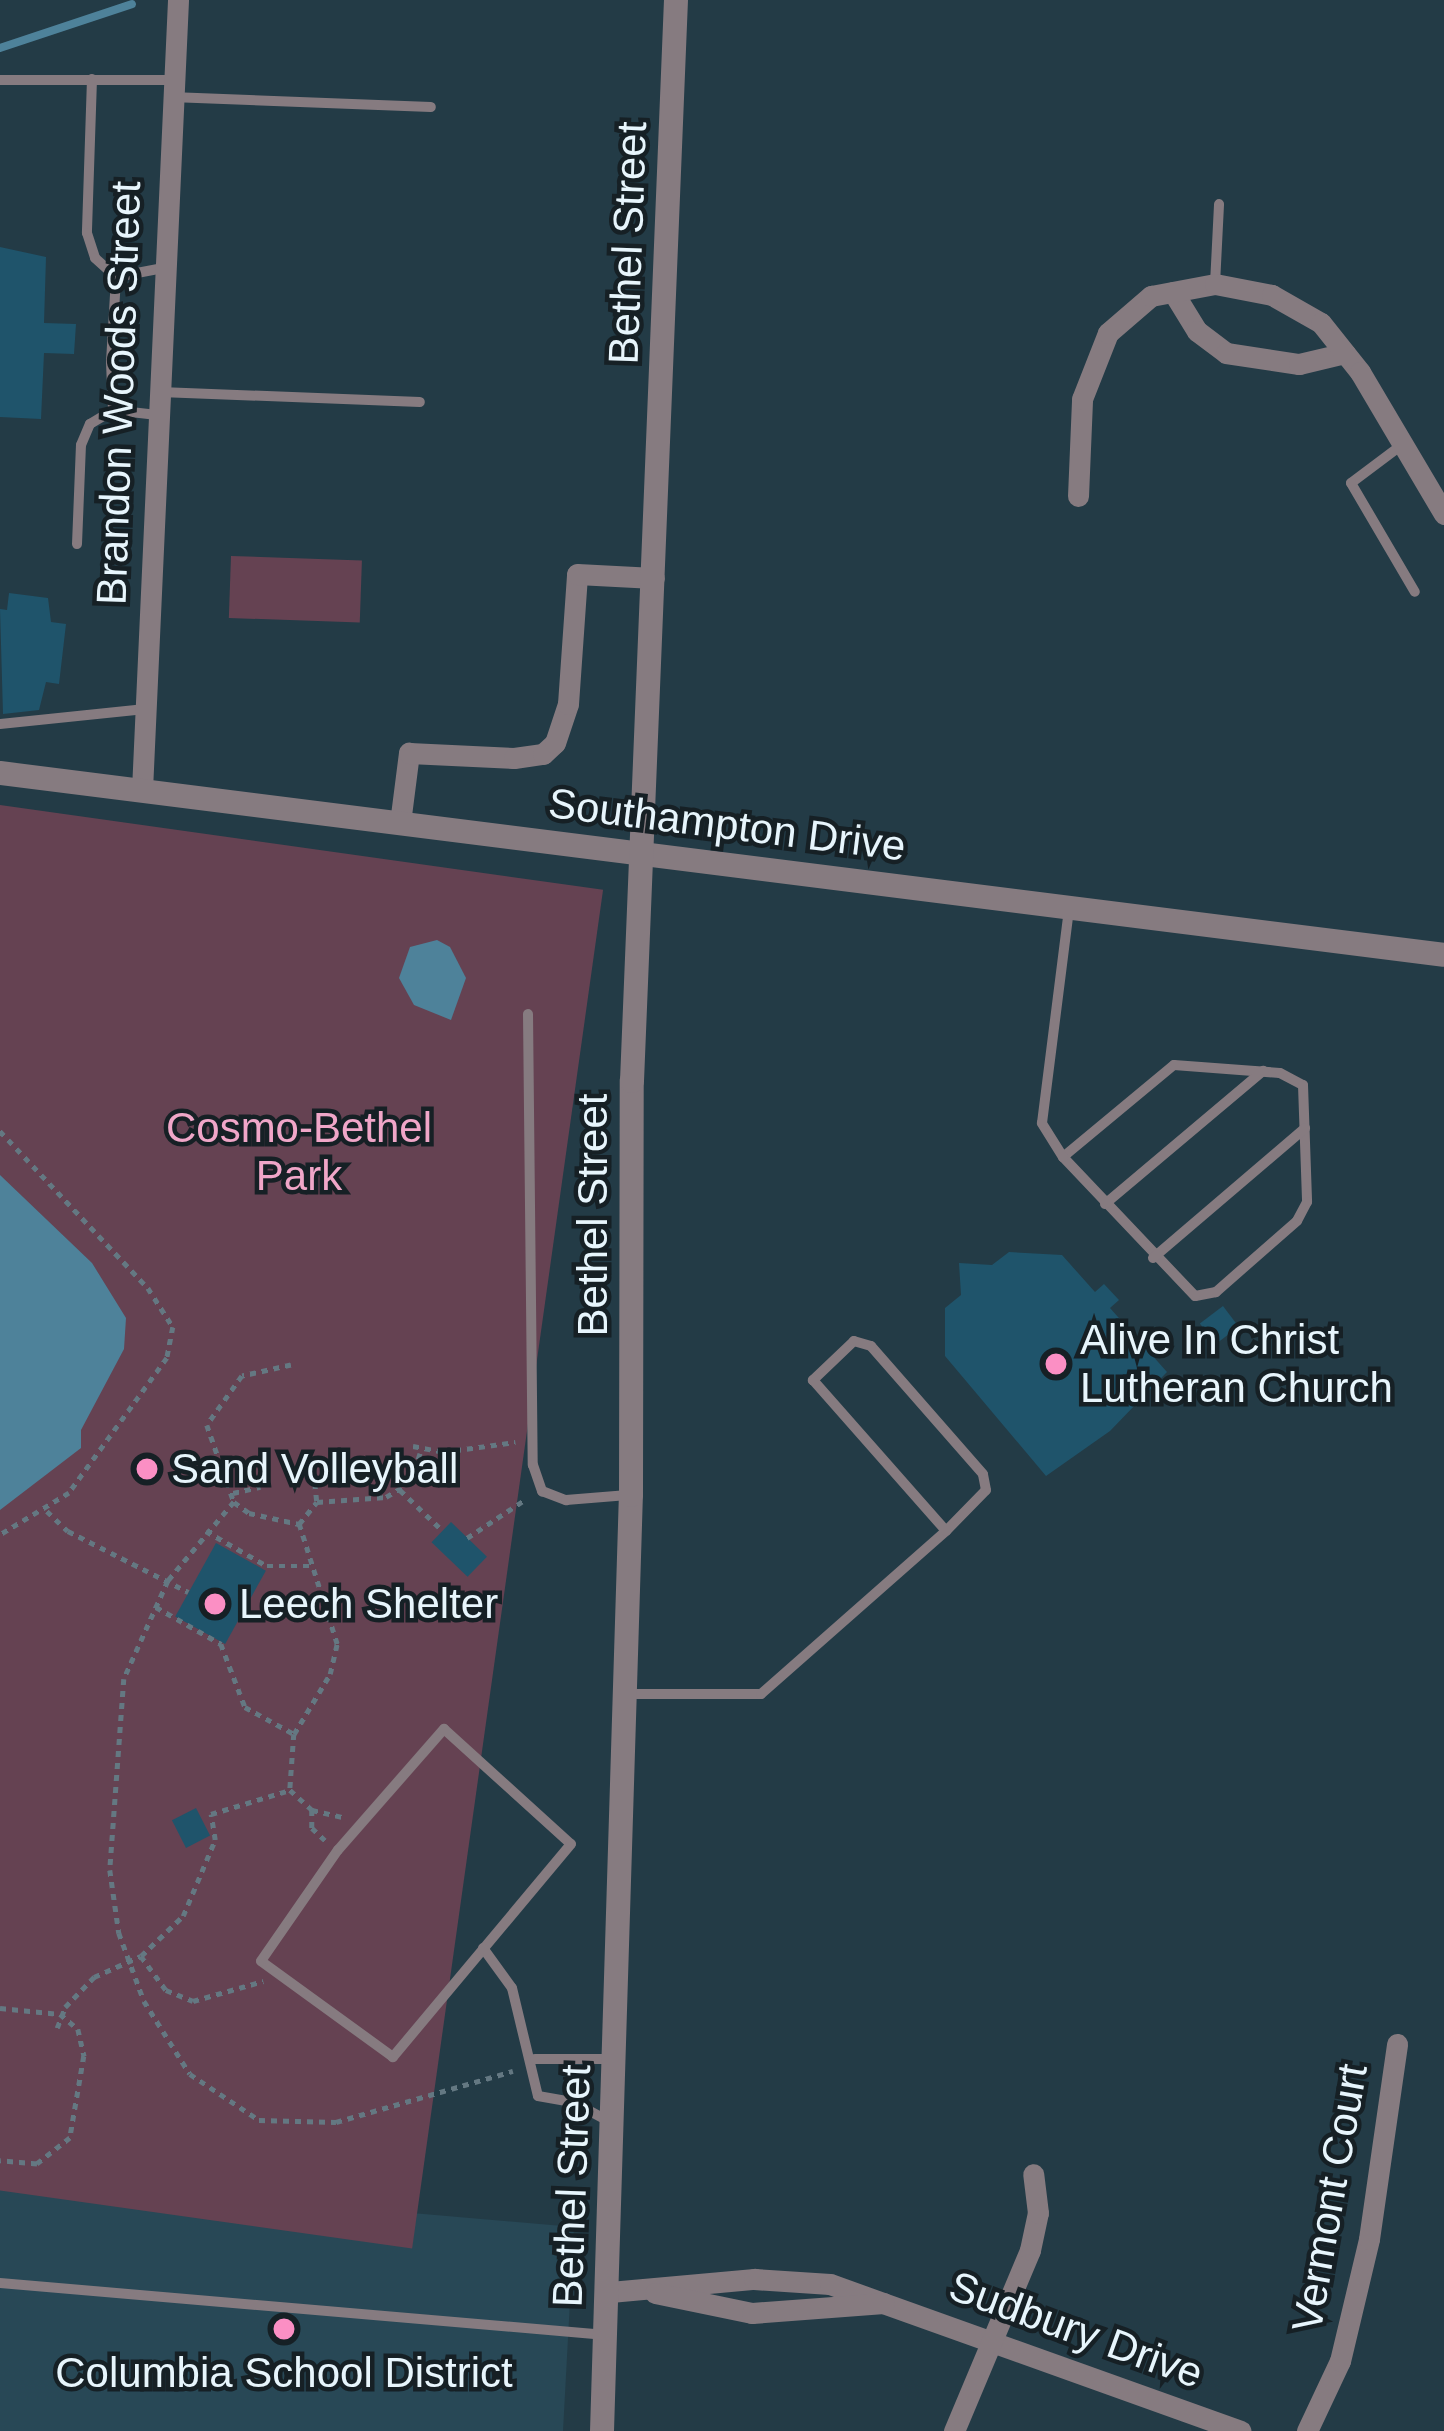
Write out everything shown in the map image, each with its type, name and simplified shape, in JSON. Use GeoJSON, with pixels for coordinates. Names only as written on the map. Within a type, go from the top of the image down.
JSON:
{"type":"FeatureCollection","features":[{"type":"Feature","properties":{"kind":"street","name":"Brandon Woods Street"},"geometry":{"type":"LineString","coordinates":[[142,790],[170,88],[178,0]]}},
{"type":"Feature","properties":{"kind":"street","name":"Bethel Street"},"geometry":{"type":"LineString","coordinates":[[602,2431],[610,2292],[631,1495],[632,1081],[676,0]]}},
{"type":"Feature","properties":{"kind":"street"},"geometry":{"type":"LineString","coordinates":[[1078,496],[1082,399],[1108,333],[1151,296],[1215,284],[1272,295],[1321,323],[1345,352],[1444,514]]}},
{"type":"Feature","properties":{"kind":"street"},"geometry":{"type":"LineString","coordinates":[[1173,292],[1197,331],[1226,353],[1299,364],[1345,352]]}},
{"type":"Feature","properties":{"kind":"street"},"geometry":{"type":"LineString","coordinates":[[400,823],[410,753],[514,758],[543,754],[555,743],[568,704],[577,574],[654,578]]}},
{"type":"Feature","properties":{"kind":"street","name":"Southampton Drive"},"geometry":{"type":"LineString","coordinates":[[0,772],[1444,956]]}},
{"type":"Feature","properties":{"kind":"street","name":"Vermont Court"},"geometry":{"type":"LineString","coordinates":[[1307,2431],[1340,2361],[1369,2240],[1397,2044]]}},
{"type":"Feature","properties":{"kind":"street"},"geometry":{"type":"LineString","coordinates":[[954,2431],[1030,2250],[1038,2213],[1033,2174]]}},
{"type":"Feature","properties":{"kind":"street","name":"Sudbury Drive"},"geometry":{"type":"LineString","coordinates":[[610,2292],[655,2293],[785,2279],[885,2303],[1240,2431]]}},
{"type":"Feature","properties":{"kind":"street","name":"Sudbury Drive"},"geometry":{"type":"LineString","coordinates":[[655,2293],[752,2313],[885,2303]]}},
{"type":"Feature","properties":{"kind":"lane"},"geometry":{"type":"LineString","coordinates":[[92,79],[89,245],[116,277],[113,410]]}},
{"type":"Feature","properties":{"kind":"lane"},"geometry":{"type":"LineString","coordinates":[[0,80],[92,79],[431,107]]}},
{"type":"Feature","properties":{"kind":"lane"},"geometry":{"type":"LineString","coordinates":[[1215,284],[1219,204]]}},
{"type":"Feature","properties":{"kind":"lane"},"geometry":{"type":"LineString","coordinates":[[116,277],[163,268]]}},
{"type":"Feature","properties":{"kind":"lane"},"geometry":{"type":"LineString","coordinates":[[158,392],[421,402]]}},
{"type":"Feature","properties":{"kind":"lane"},"geometry":{"type":"LineString","coordinates":[[77,544],[81,445],[90,424],[113,410],[157,415]]}},
{"type":"Feature","properties":{"kind":"lane"},"geometry":{"type":"LineString","coordinates":[[1403,444],[1351,483],[1415,592]]}},
{"type":"Feature","properties":{"kind":"lane"},"geometry":{"type":"LineString","coordinates":[[0,724],[145,709]]}},
{"type":"Feature","properties":{"kind":"lane"},"geometry":{"type":"LineString","coordinates":[[1063,1156],[1174,1065],[1264,1071],[1303,1085],[1307,1202],[1298,1221],[1216,1292],[1195,1296],[1153,1258],[1063,1156],[1042,1123],[1069,908]]}},
{"type":"Feature","properties":{"kind":"lane"},"geometry":{"type":"LineString","coordinates":[[528,1014],[533,1441],[542,1491],[566,1500],[631,1495]]}},
{"type":"Feature","properties":{"kind":"lane"},"geometry":{"type":"LineString","coordinates":[[1105,1204],[1264,1071]]}},
{"type":"Feature","properties":{"kind":"lane"},"geometry":{"type":"LineString","coordinates":[[1153,1258],[1305,1128]]}},
{"type":"Feature","properties":{"kind":"lane"},"geometry":{"type":"LineString","coordinates":[[624,1694],[761,1694],[946,1532],[986,1490],[983,1474],[871,1346],[854,1341],[813,1380],[946,1532]]}},
{"type":"Feature","properties":{"kind":"lane"},"geometry":{"type":"LineString","coordinates":[[444,1729],[571,1844],[393,2057],[261,1960],[358,1828],[444,1729]]}},
{"type":"Feature","properties":{"kind":"lane"},"geometry":{"type":"LineString","coordinates":[[483,1948],[512,1988],[536,2062],[538,2096],[573,2102],[614,2124]]}},
{"type":"Feature","properties":{"kind":"lane"},"geometry":{"type":"LineString","coordinates":[[536,2062],[615,2059]]}},
{"type":"Feature","properties":{"kind":"lane"},"geometry":{"type":"LineString","coordinates":[[0,2283],[607,2335]]}},
{"type":"Feature","properties":{"kind":"path"},"geometry":{"type":"LineString","coordinates":[[0,1131],[148,1288],[173,1327],[167,1358],[116,1435],[47,1511],[0,1535]]}},
{"type":"Feature","properties":{"kind":"path"},"geometry":{"type":"LineString","coordinates":[[291,1364],[242,1376],[215,1407],[211,1443],[234,1502],[168,1581],[124,1679],[116,1736],[110,1870],[126,1960],[190,2074],[259,2120],[336,2122],[536,2062]]}},
{"type":"Feature","properties":{"kind":"path"},"geometry":{"type":"LineString","coordinates":[[420,1453],[533,1441]]}},
{"type":"Feature","properties":{"kind":"path"},"geometry":{"type":"LineString","coordinates":[[413,1446],[420,1453]]}},
{"type":"Feature","properties":{"kind":"path"},"geometry":{"type":"LineString","coordinates":[[400,1490],[420,1453]]}},
{"type":"Feature","properties":{"kind":"path"},"geometry":{"type":"LineString","coordinates":[[299,1524],[316,1502],[315,1483]]}},
{"type":"Feature","properties":{"kind":"path"},"geometry":{"type":"LineString","coordinates":[[233,1493],[260,1487]]}},
{"type":"Feature","properties":{"kind":"path"},"geometry":{"type":"LineString","coordinates":[[316,1502],[400,1490]]}},
{"type":"Feature","properties":{"kind":"path"},"geometry":{"type":"LineString","coordinates":[[400,1490],[442,1530]]}},
{"type":"Feature","properties":{"kind":"path"},"geometry":{"type":"LineString","coordinates":[[467,1538],[542,1491]]}},
{"type":"Feature","properties":{"kind":"path"},"geometry":{"type":"LineString","coordinates":[[234,1502],[299,1524]]}},
{"type":"Feature","properties":{"kind":"path"},"geometry":{"type":"LineString","coordinates":[[47,1511],[68,1531],[188,1592]]}},
{"type":"Feature","properties":{"kind":"path"},"geometry":{"type":"LineString","coordinates":[[290,1790],[294,1733],[331,1674],[337,1644],[299,1524]]}},
{"type":"Feature","properties":{"kind":"path"},"geometry":{"type":"LineString","coordinates":[[206,1532],[267,1566],[310,1566]]}},
{"type":"Feature","properties":{"kind":"path"},"geometry":{"type":"LineString","coordinates":[[156,1607],[220,1644],[245,1707],[294,1733]]}},
{"type":"Feature","properties":{"kind":"path"},"geometry":{"type":"LineString","coordinates":[[290,1790],[312,1810],[337,1811],[358,1828]]}},
{"type":"Feature","properties":{"kind":"path"},"geometry":{"type":"LineString","coordinates":[[201,1818],[290,1790]]}},
{"type":"Feature","properties":{"kind":"path"},"geometry":{"type":"LineString","coordinates":[[312,1810],[312,1828],[338,1850]]}},
{"type":"Feature","properties":{"kind":"path"},"geometry":{"type":"LineString","coordinates":[[58,2028],[60,2014],[94,1977],[141,1956],[183,1916],[215,1840],[212,1814]]}},
{"type":"Feature","properties":{"kind":"path"},"geometry":{"type":"LineString","coordinates":[[141,1956],[166,1990],[193,2001],[232,1995],[278,1973]]}},
{"type":"Feature","properties":{"kind":"path"},"geometry":{"type":"LineString","coordinates":[[0,2008],[60,2014],[83,2041],[78,2121],[37,2164],[0,2161]]}},
{"type":"Feature","properties":{"kind":"shaded area"},"geometry":{"type":"Polygon","coordinates":[[[437,940],[450,947],[466,978],[451,1020],[414,1005],[399,978],[410,947],[437,940]]]}},
{"type":"Feature","properties":{"kind":"shaded area"},"geometry":{"type":"Polygon","coordinates":[[[0,1175],[92,1263],[126,1318],[124,1349],[81,1430],[81,1448],[0,1510],[0,1175]]]}},
{"type":"Feature","properties":{"kind":"shaded area","name":"Columbia School District"},"geometry":{"type":"Polygon","coordinates":[[[0,2177],[574,2227],[563,2431],[0,2431],[0,2177]]]}},
{"type":"Feature","properties":{"kind":"green space"},"geometry":{"type":"Polygon","coordinates":[[[231,556],[362,561],[360,623],[229,618],[231,556]]]}},
{"type":"Feature","properties":{"kind":"green space","name":"Cosmo-Bethel Park"},"geometry":{"type":"Polygon","coordinates":[[[0,805],[603,890],[412,2248],[0,2190],[0,805]]]}},
{"type":"Feature","properties":{"kind":"building"},"geometry":{"type":"Polygon","coordinates":[[[0,247],[46,257],[44,323],[76,324],[74,354],[44,353],[41,419],[0,417],[0,247]]]}},
{"type":"Feature","properties":{"kind":"building"},"geometry":{"type":"Polygon","coordinates":[[[9,593],[48,598],[51,622],[66,624],[59,684],[46,682],[39,710],[3,714],[0,609],[7,610],[9,593]]]}},
{"type":"Feature","properties":{"kind":"building","name":"Alive In Christ Lutheran Church"},"geometry":{"type":"Polygon","coordinates":[[[1009,1252],[1062,1255],[1095,1292],[1104,1284],[1119,1300],[1110,1308],[1167,1372],[1110,1431],[1046,1476],[945,1356],[945,1308],[961,1295],[959,1263],[992,1265],[1009,1252]]]}},
{"type":"Feature","properties":{"kind":"building"},"geometry":{"type":"Polygon","coordinates":[[[1223,1306],[1239,1327],[1215,1344],[1200,1323],[1223,1306]]]}},
{"type":"Feature","properties":{"kind":"building"},"geometry":{"type":"Polygon","coordinates":[[[451,1522],[487,1557],[468,1577],[432,1542],[451,1522]]]}},
{"type":"Feature","properties":{"kind":"building","name":"Leech Shelter"},"geometry":{"type":"Polygon","coordinates":[[[216,1543],[266,1571],[225,1644],[175,1616],[216,1543]]]}},
{"type":"Feature","properties":{"kind":"building"},"geometry":{"type":"Polygon","coordinates":[[[196,1808],[210,1836],[186,1848],[172,1820],[196,1808]]]}},
{"type":"Feature","properties":{"kind":"waterway"},"geometry":{"type":"LineString","coordinates":[[0,48],[132,4]]}},
{"type":"Feature","properties":{"kind":"place","name":"Alive In Christ Lutheran Church"},"geometry":{"type":"Point","coordinates":[1056,1364]}},
{"type":"Feature","properties":{"kind":"place","name":"Sand Volleyball"},"geometry":{"type":"Point","coordinates":[147,1469]}},
{"type":"Feature","properties":{"kind":"place","name":"Leech Shelter"},"geometry":{"type":"Point","coordinates":[215,1604]}},
{"type":"Feature","properties":{"kind":"place","name":"Columbia School District"},"geometry":{"type":"Point","coordinates":[284,2329]}}]}
